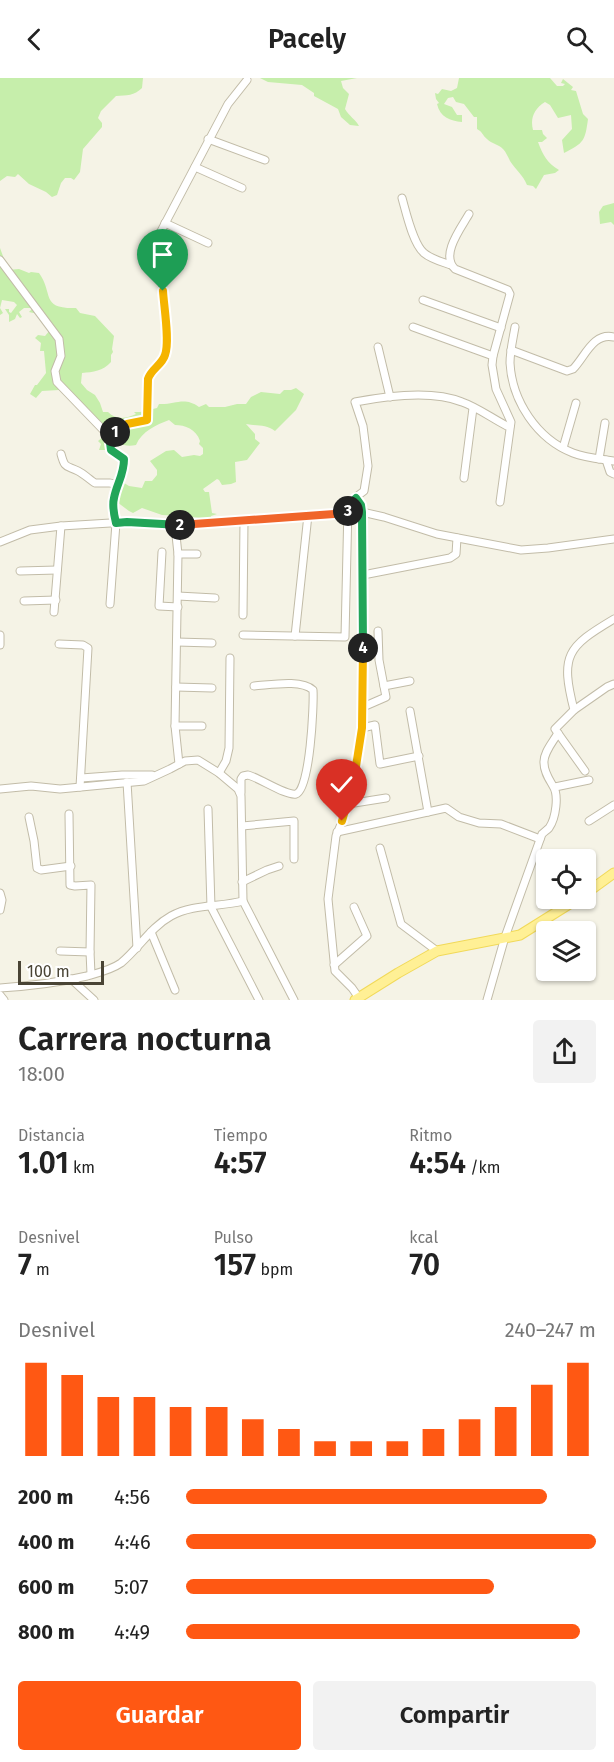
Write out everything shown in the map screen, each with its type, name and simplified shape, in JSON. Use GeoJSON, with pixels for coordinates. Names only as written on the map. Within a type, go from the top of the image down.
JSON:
{"type":"FeatureCollection","features":[{"type":"Feature","properties":{"kind":"main road"},"geometry":{"type":"LineString","coordinates":[[596,886],[614,873]]}},
{"type":"Feature","properties":{"kind":"main road"},"geometry":{"type":"LineString","coordinates":[[357,999],[437,951],[520,935],[561,909]]}},
{"type":"Feature","properties":{"kind":"street"},"geometry":{"type":"LineString","coordinates":[[109,436],[127,424],[147,420],[148,379],[165,356],[167,348],[159,235],[228,104],[247,80]]}},
{"type":"Feature","properties":{"kind":"street"},"geometry":{"type":"LineString","coordinates":[[208,140],[265,160]]}},
{"type":"Feature","properties":{"kind":"street"},"geometry":{"type":"LineString","coordinates":[[195,167],[242,188]]}},
{"type":"Feature","properties":{"kind":"street"},"geometry":{"type":"LineString","coordinates":[[402,198],[417,244],[423,252],[436,260],[508,290],[510,294],[492,365],[496,389],[511,422],[500,502]]}},
{"type":"Feature","properties":{"kind":"street"},"geometry":{"type":"LineString","coordinates":[[451,265],[450,249],[469,214]]}},
{"type":"Feature","properties":{"kind":"street"},"geometry":{"type":"LineString","coordinates":[[165,223],[208,243]]}},
{"type":"Feature","properties":{"kind":"street"},"geometry":{"type":"LineString","coordinates":[[0,260],[59,339],[61,356],[55,371],[57,382],[109,436],[111,450],[124,459],[124,469],[114,498],[113,512],[116,523],[110,604]]}},
{"type":"Feature","properties":{"kind":"street"},"geometry":{"type":"LineString","coordinates":[[423,300],[501,328]]}},
{"type":"Feature","properties":{"kind":"street"},"geometry":{"type":"LineString","coordinates":[[413,327],[493,356]]}},
{"type":"Feature","properties":{"kind":"street"},"geometry":{"type":"LineString","coordinates":[[515,327],[511,350],[512,376],[524,409],[541,433],[563,448],[574,454],[606,460]]}},
{"type":"Feature","properties":{"kind":"street"},"geometry":{"type":"LineString","coordinates":[[511,350],[567,371],[573,369],[591,345],[600,338],[614,337]]}},
{"type":"Feature","properties":{"kind":"street"},"geometry":{"type":"LineString","coordinates":[[378,347],[390,397]]}},
{"type":"Feature","properties":{"kind":"street"},"geometry":{"type":"LineString","coordinates":[[243,635],[345,637],[348,506],[364,491],[368,466],[363,426],[355,402],[390,397],[450,398],[463,402],[510,426]]}},
{"type":"Feature","properties":{"kind":"street"},"geometry":{"type":"LineString","coordinates":[[563,448],[576,403]]}},
{"type":"Feature","properties":{"kind":"street"},"geometry":{"type":"LineString","coordinates":[[464,478],[474,408]]}},
{"type":"Feature","properties":{"kind":"street"},"geometry":{"type":"LineString","coordinates":[[605,423],[606,460],[610,472],[614,474]]}},
{"type":"Feature","properties":{"kind":"street"},"geometry":{"type":"LineString","coordinates":[[61,454],[63,464],[69,469],[79,471],[95,483],[118,484]]}},
{"type":"Feature","properties":{"kind":"street"},"geometry":{"type":"LineString","coordinates":[[356,498],[361,505],[362,512],[362,728],[348,804],[337,832],[328,899],[335,971],[352,988],[357,999]]}},
{"type":"Feature","properties":{"kind":"street"},"geometry":{"type":"LineString","coordinates":[[362,512],[437,534],[521,550],[614,539]]}},
{"type":"Feature","properties":{"kind":"street"},"geometry":{"type":"LineString","coordinates":[[0,542],[30,530],[61,526],[134,522],[175,526],[348,513]]}},
{"type":"Feature","properties":{"kind":"street"},"geometry":{"type":"LineString","coordinates":[[295,636],[308,516]]}},
{"type":"Feature","properties":{"kind":"street"},"geometry":{"type":"LineString","coordinates":[[243,615],[244,521]]}},
{"type":"Feature","properties":{"kind":"street"},"geometry":{"type":"LineString","coordinates":[[54,612],[61,526]]}},
{"type":"Feature","properties":{"kind":"street"},"geometry":{"type":"LineString","coordinates":[[175,526],[178,554],[175,726],[179,764]]}},
{"type":"Feature","properties":{"kind":"street"},"geometry":{"type":"LineString","coordinates":[[363,575],[454,557],[457,538]]}},
{"type":"Feature","properties":{"kind":"street"},"geometry":{"type":"LineString","coordinates":[[162,552],[159,606],[178,607]]}},
{"type":"Feature","properties":{"kind":"street"},"geometry":{"type":"LineString","coordinates":[[178,554],[197,554]]}},
{"type":"Feature","properties":{"kind":"street"},"geometry":{"type":"LineString","coordinates":[[20,571],[57,570]]}},
{"type":"Feature","properties":{"kind":"street"},"geometry":{"type":"LineString","coordinates":[[178,596],[215,598]]}},
{"type":"Feature","properties":{"kind":"street"},"geometry":{"type":"LineString","coordinates":[[24,602],[56,600]]}},
{"type":"Feature","properties":{"kind":"street"},"geometry":{"type":"LineString","coordinates":[[574,710],[569,682],[570,655],[587,636],[614,620]]}},
{"type":"Feature","properties":{"kind":"street"},"geometry":{"type":"LineString","coordinates":[[363,707],[386,697],[378,631]]}},
{"type":"Feature","properties":{"kind":"street"},"geometry":{"type":"LineString","coordinates":[[0,635],[0,645]]}},
{"type":"Feature","properties":{"kind":"street"},"geometry":{"type":"LineString","coordinates":[[177,642],[212,643]]}},
{"type":"Feature","properties":{"kind":"street"},"geometry":{"type":"LineString","coordinates":[[59,644],[83,645],[88,648],[80,788]]}},
{"type":"Feature","properties":{"kind":"street"},"geometry":{"type":"LineString","coordinates":[[219,773],[226,761],[229,748],[230,658]]}},
{"type":"Feature","properties":{"kind":"street"},"geometry":{"type":"LineString","coordinates":[[384,686],[410,681]]}},
{"type":"Feature","properties":{"kind":"street"},"geometry":{"type":"LineString","coordinates":[[254,686],[298,683],[308,685],[313,690],[314,697],[308,766],[300,792],[288,793],[248,774],[241,779],[243,901],[294,1000]]}},
{"type":"Feature","properties":{"kind":"street"},"geometry":{"type":"LineString","coordinates":[[488,1000],[505,937],[542,834],[550,827],[556,803],[555,787],[549,781],[543,761],[546,752],[557,731],[574,710],[614,684]]}},
{"type":"Feature","properties":{"kind":"street"},"geometry":{"type":"LineString","coordinates":[[176,687],[212,688]]}},
{"type":"Feature","properties":{"kind":"street"},"geometry":{"type":"LineString","coordinates":[[410,711],[428,812]]}},
{"type":"Feature","properties":{"kind":"street"},"geometry":{"type":"LineString","coordinates":[[362,728],[375,724],[380,764],[419,756]]}},
{"type":"Feature","properties":{"kind":"street"},"geometry":{"type":"LineString","coordinates":[[175,726],[202,726]]}},
{"type":"Feature","properties":{"kind":"street"},"geometry":{"type":"LineString","coordinates":[[557,731],[585,771]]}},
{"type":"Feature","properties":{"kind":"street"},"geometry":{"type":"LineString","coordinates":[[0,789],[31,786],[60,789],[80,788],[144,780],[185,761],[198,760],[219,773],[238,789],[241,796]]}},
{"type":"Feature","properties":{"kind":"street"},"geometry":{"type":"LineString","coordinates":[[81,778],[158,775]]}},
{"type":"Feature","properties":{"kind":"street"},"geometry":{"type":"LineString","coordinates":[[555,787],[589,780]]}},
{"type":"Feature","properties":{"kind":"street"},"geometry":{"type":"LineString","coordinates":[[127,782],[137,948]]}},
{"type":"Feature","properties":{"kind":"street"},"geometry":{"type":"LineString","coordinates":[[348,804],[386,798]]}},
{"type":"Feature","properties":{"kind":"street"},"geometry":{"type":"LineString","coordinates":[[588,821],[614,805]]}},
{"type":"Feature","properties":{"kind":"street"},"geometry":{"type":"LineString","coordinates":[[337,832],[446,808],[459,817],[479,823],[501,824],[540,839]]}},
{"type":"Feature","properties":{"kind":"street"},"geometry":{"type":"LineString","coordinates":[[208,809],[211,907],[259,1000]]}},
{"type":"Feature","properties":{"kind":"street"},"geometry":{"type":"LineString","coordinates":[[69,814],[70,882],[72,886],[91,885],[91,975]]}},
{"type":"Feature","properties":{"kind":"street"},"geometry":{"type":"LineString","coordinates":[[29,817],[37,868],[41,870],[71,866]]}},
{"type":"Feature","properties":{"kind":"street"},"geometry":{"type":"LineString","coordinates":[[242,826],[294,821],[294,859]]}},
{"type":"Feature","properties":{"kind":"street"},"geometry":{"type":"LineString","coordinates":[[380,848],[401,924],[437,951]]}},
{"type":"Feature","properties":{"kind":"street"},"geometry":{"type":"LineString","coordinates":[[242,882],[279,866]]}},
{"type":"Feature","properties":{"kind":"street"},"geometry":{"type":"LineString","coordinates":[[0,893],[2,900],[0,910]]}},
{"type":"Feature","properties":{"kind":"street"},"geometry":{"type":"LineString","coordinates":[[0,988],[36,986],[71,980],[107,970],[119,964],[162,921],[173,915],[243,901]]}},
{"type":"Feature","properties":{"kind":"street"},"geometry":{"type":"LineString","coordinates":[[334,965],[367,936],[354,907]]}},
{"type":"Feature","properties":{"kind":"street"},"geometry":{"type":"LineString","coordinates":[[151,932],[175,990]]}},
{"type":"Feature","properties":{"kind":"street"},"geometry":{"type":"LineString","coordinates":[[60,951],[90,952]]}},
{"type":"Feature","properties":{"kind":"street"},"geometry":{"type":"LineString","coordinates":[[71,980],[94,1000]]}},
{"type":"Feature","properties":{"kind":"street"},"geometry":{"type":"LineString","coordinates":[[0,995],[4,1000]]}},
{"type":"Feature","properties":{"kind":"green space"},"geometry":{"type":"Polygon","coordinates":[[[0,78],[143,78],[142,88],[139,91],[130,95],[116,96],[101,111],[98,118],[102,127],[83,149],[80,172],[74,180],[65,178],[57,195],[52,197],[29,184],[18,174],[15,177],[7,176],[0,181],[0,78]]]}},
{"type":"Feature","properties":{"kind":"green space"},"geometry":{"type":"Polygon","coordinates":[[[260,78],[357,78],[341,81],[343,88],[349,94],[345,109],[359,126],[350,125],[341,117],[338,109],[314,96],[314,93],[302,85],[268,82],[260,78]]]}},
{"type":"Feature","properties":{"kind":"green space"},"geometry":{"type":"Polygon","coordinates":[[[459,78],[550,78],[557,86],[565,84],[561,83],[563,79],[573,87],[571,90],[576,91],[583,114],[588,119],[584,137],[580,144],[564,153],[562,140],[572,129],[571,115],[558,118],[550,105],[545,102],[541,105],[533,118],[533,130],[542,130],[547,138],[538,142],[540,147],[548,161],[559,170],[544,175],[536,189],[527,185],[503,149],[485,138],[477,129],[477,117],[474,117],[464,104],[456,102],[453,97],[448,98],[444,104],[452,107],[457,115],[462,115],[462,122],[453,121],[440,112],[435,93],[438,94],[442,89],[451,91],[457,88],[459,78]]]}},
{"type":"Feature","properties":{"kind":"green space"},"geometry":{"type":"Polygon","coordinates":[[[614,203],[614,225],[611,222],[600,224],[599,212],[603,206],[614,203]]]}},
{"type":"Feature","properties":{"kind":"green space"},"geometry":{"type":"Polygon","coordinates":[[[0,248],[8,270],[19,269],[29,273],[39,273],[52,303],[65,308],[76,308],[80,313],[95,316],[114,336],[111,362],[101,369],[82,373],[81,383],[95,395],[103,412],[125,418],[136,414],[134,412],[157,408],[159,404],[184,401],[199,407],[206,404],[209,407],[225,407],[246,404],[251,397],[261,392],[280,394],[284,390],[296,388],[304,394],[296,410],[275,431],[265,426],[246,424],[260,443],[247,460],[235,462],[236,482],[222,485],[217,479],[203,489],[209,492],[212,513],[217,514],[211,516],[212,524],[199,518],[162,515],[142,508],[133,513],[117,502],[121,481],[129,486],[142,488],[145,481],[152,481],[157,475],[157,470],[150,461],[166,451],[174,450],[182,457],[203,454],[200,441],[193,431],[175,425],[169,420],[146,432],[136,445],[127,446],[109,442],[105,443],[107,445],[105,450],[99,450],[101,444],[98,441],[107,436],[94,424],[89,409],[59,390],[42,391],[36,398],[30,394],[46,373],[44,351],[40,351],[41,343],[35,338],[38,335],[45,336],[50,330],[38,314],[29,312],[33,308],[24,308],[19,312],[22,317],[20,318],[17,314],[15,319],[9,322],[9,315],[5,309],[9,309],[11,313],[17,305],[14,302],[2,300],[0,308],[0,248]]]}},
{"type":"Feature","properties":{"kind":"route"},"geometry":{"type":"LineString","coordinates":[[163,291],[167,348],[162,362],[148,379],[147,420],[127,424],[109,436],[111,450],[124,459],[122,477],[114,498],[113,512],[116,523],[175,526],[219,523],[348,513],[348,506],[356,498],[361,505],[364,638],[362,728],[354,779],[342,821]]}}]}
